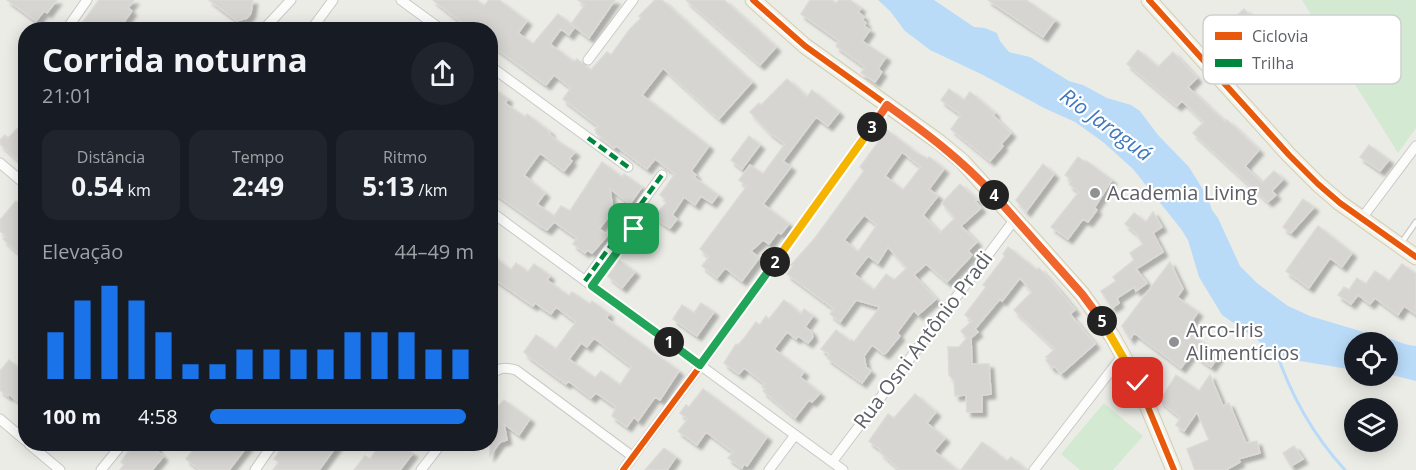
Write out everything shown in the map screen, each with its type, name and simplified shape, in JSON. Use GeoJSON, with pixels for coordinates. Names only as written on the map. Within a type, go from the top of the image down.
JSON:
{"type":"FeatureCollection","features":[{"type":"Feature","properties":{"kind":"main road"},"geometry":{"type":"LineString","coordinates":[[753,0],[805,46],[962,161],[1015,219],[1104,322],[1138,383],[1174,470]]}},
{"type":"Feature","properties":{"kind":"main road"},"geometry":{"type":"LineString","coordinates":[[1149,0],[1203,60]]}},
{"type":"Feature","properties":{"kind":"main road"},"geometry":{"type":"LineString","coordinates":[[1225,84],[1318,184],[1416,256]]}},
{"type":"Feature","properties":{"kind":"street"},"geometry":{"type":"LineString","coordinates":[[72,22],[87,0]]}},
{"type":"Feature","properties":{"kind":"street"},"geometry":{"type":"LineString","coordinates":[[270,22],[291,0]]}},
{"type":"Feature","properties":{"kind":"street"},"geometry":{"type":"LineString","coordinates":[[317,22],[333,0]]}},
{"type":"Feature","properties":{"kind":"street"},"geometry":{"type":"LineString","coordinates":[[401,0],[431,22]]}},
{"type":"Feature","properties":{"kind":"street"},"geometry":{"type":"LineString","coordinates":[[588,60],[633,0]]}},
{"type":"Feature","properties":{"kind":"street"},"geometry":{"type":"LineString","coordinates":[[498,72],[628,167]]}},
{"type":"Feature","properties":{"kind":"street"},"geometry":{"type":"LineString","coordinates":[[622,470],[887,105]]}},
{"type":"Feature","properties":{"kind":"street"},"geometry":{"type":"LineString","coordinates":[[1362,218],[1416,146]]}},
{"type":"Feature","properties":{"kind":"street"},"geometry":{"type":"LineString","coordinates":[[0,163],[18,178]]}},
{"type":"Feature","properties":{"kind":"street"},"geometry":{"type":"LineString","coordinates":[[588,283],[662,175]]}},
{"type":"Feature","properties":{"kind":"street"},"geometry":{"type":"LineString","coordinates":[[498,218],[843,470]]}},
{"type":"Feature","properties":{"kind":"street","name":"Rua Osni Antônio Pradi"},"geometry":{"type":"LineString","coordinates":[[832,462],[1015,219]]}},
{"type":"Feature","properties":{"kind":"street"},"geometry":{"type":"LineString","coordinates":[[588,283],[634,229]]}},
{"type":"Feature","properties":{"kind":"street"},"geometry":{"type":"LineString","coordinates":[[1035,470],[1123,355]]}},
{"type":"Feature","properties":{"kind":"street"},"geometry":{"type":"LineString","coordinates":[[498,369],[504,367],[516,370],[632,456]]}},
{"type":"Feature","properties":{"kind":"street"},"geometry":{"type":"LineString","coordinates":[[0,419],[18,434]]}},
{"type":"Feature","properties":{"kind":"street"},"geometry":{"type":"LineString","coordinates":[[769,470],[795,435]]}},
{"type":"Feature","properties":{"kind":"street"},"geometry":{"type":"LineString","coordinates":[[37,451],[60,470]]}},
{"type":"Feature","properties":{"kind":"street"},"geometry":{"type":"LineString","coordinates":[[101,470],[116,451]]}},
{"type":"Feature","properties":{"kind":"street"},"geometry":{"type":"LineString","coordinates":[[255,470],[268,451]]}},
{"type":"Feature","properties":{"kind":"street"},"geometry":{"type":"LineString","coordinates":[[421,470],[436,451]]}},
{"type":"Feature","properties":{"kind":"lane"},"geometry":{"type":"LineString","coordinates":[[1400,245],[1416,222]]}},
{"type":"Feature","properties":{"kind":"green space"},"geometry":{"type":"Polygon","coordinates":[[[1302,0],[1416,0],[1416,128],[1398,153],[1355,84],[1401,84],[1401,15],[1311,15],[1302,0]]]}},
{"type":"Feature","properties":{"kind":"green space"},"geometry":{"type":"Polygon","coordinates":[[[1104,403],[1143,436],[1113,470],[1080,470],[1061,454],[1104,403]]]}},
{"type":"Feature","properties":{"kind":"water","name":"Rio Jaraguá"},"geometry":{"type":"Polygon","coordinates":[[[878,0],[934,0],[974,27],[985,28],[997,33],[1009,52],[1030,57],[1069,81],[1083,85],[1107,98],[1131,105],[1140,111],[1158,135],[1189,167],[1207,196],[1240,266],[1257,283],[1288,306],[1310,316],[1364,332],[1344,332],[1344,368],[1294,360],[1272,353],[1222,315],[1199,277],[1188,240],[1133,169],[1103,142],[1075,122],[930,50],[905,31],[890,11],[878,0]]]}},
{"type":"Feature","properties":{"kind":"water"},"geometry":{"type":"Polygon","coordinates":[[[1398,341],[1416,346],[1416,381],[1398,376],[1398,341]]]}},
{"type":"Feature","properties":{"kind":"building"},"geometry":{"type":"Polygon","coordinates":[[[7,0],[57,0],[47,13],[44,11],[36,21],[7,0]]]}},
{"type":"Feature","properties":{"kind":"building"},"geometry":{"type":"Polygon","coordinates":[[[99,0],[134,0],[128,8],[132,11],[124,22],[83,22],[99,0]]]}},
{"type":"Feature","properties":{"kind":"building"},"geometry":{"type":"Polygon","coordinates":[[[209,0],[253,0],[251,13],[247,18],[237,21],[209,0]]]}},
{"type":"Feature","properties":{"kind":"building"},"geometry":{"type":"Polygon","coordinates":[[[433,0],[477,0],[484,6],[489,0],[499,0],[527,21],[518,33],[533,44],[558,14],[575,27],[569,35],[561,29],[550,44],[573,61],[577,59],[591,70],[607,52],[611,55],[641,18],[639,16],[655,0],[662,0],[752,82],[719,119],[663,68],[642,95],[709,146],[691,171],[696,175],[694,177],[718,195],[712,203],[701,196],[695,205],[684,197],[672,215],[677,219],[670,228],[663,224],[654,217],[666,203],[660,195],[675,174],[655,159],[647,169],[616,146],[614,148],[596,133],[598,126],[563,99],[571,88],[554,75],[546,85],[498,50],[498,22],[461,22],[433,0]]]}},
{"type":"Feature","properties":{"kind":"building"},"geometry":{"type":"Polygon","coordinates":[[[578,0],[615,0],[589,38],[571,24],[585,5],[578,0]]]}},
{"type":"Feature","properties":{"kind":"building"},"geometry":{"type":"Polygon","coordinates":[[[686,0],[724,0],[776,47],[760,65],[686,0]]]}},
{"type":"Feature","properties":{"kind":"building"},"geometry":{"type":"Polygon","coordinates":[[[810,0],[832,0],[836,3],[839,0],[850,0],[861,8],[858,12],[864,17],[862,20],[866,23],[864,26],[870,30],[862,41],[886,57],[878,69],[882,72],[875,82],[861,73],[865,67],[836,46],[839,41],[801,14],[810,0]]]}},
{"type":"Feature","properties":{"kind":"building"},"geometry":{"type":"Polygon","coordinates":[[[988,0],[1026,0],[1055,20],[1043,37],[988,0]]]}},
{"type":"Feature","properties":{"kind":"building"},"geometry":{"type":"Polygon","coordinates":[[[1244,9],[1250,15],[1238,15],[1244,9]]]}},
{"type":"Feature","properties":{"kind":"building"},"geometry":{"type":"Polygon","coordinates":[[[1138,50],[1158,67],[1173,52],[1197,78],[1188,87],[1259,150],[1245,166],[1262,183],[1274,171],[1283,179],[1272,191],[1276,195],[1268,202],[1193,133],[1204,122],[1182,101],[1177,106],[1127,64],[1138,50]]]}},
{"type":"Feature","properties":{"kind":"building"},"geometry":{"type":"Polygon","coordinates":[[[787,79],[807,97],[812,90],[839,112],[828,126],[816,117],[783,161],[791,167],[763,204],[789,224],[781,234],[778,232],[769,244],[763,240],[751,251],[759,258],[742,281],[725,268],[717,278],[702,266],[709,257],[700,249],[747,186],[739,180],[750,165],[763,174],[785,144],[770,133],[750,112],[759,103],[761,105],[787,79]]]}},
{"type":"Feature","properties":{"kind":"building"},"geometry":{"type":"Polygon","coordinates":[[[949,89],[964,100],[970,92],[995,113],[993,115],[1011,133],[990,161],[951,129],[961,115],[941,100],[949,89]]]}},
{"type":"Feature","properties":{"kind":"building"},"geometry":{"type":"Polygon","coordinates":[[[498,92],[508,99],[505,103],[525,117],[527,114],[559,142],[575,152],[569,159],[572,161],[564,171],[540,153],[524,175],[545,193],[537,204],[554,216],[561,206],[570,211],[602,162],[622,177],[624,174],[642,187],[630,204],[610,189],[613,211],[599,229],[608,235],[592,253],[587,250],[585,253],[573,244],[577,238],[554,222],[547,230],[498,196],[498,92]]]}},
{"type":"Feature","properties":{"kind":"building"},"geometry":{"type":"Polygon","coordinates":[[[18,128],[18,160],[0,144],[0,140],[5,135],[8,138],[18,128]]]}},
{"type":"Feature","properties":{"kind":"building"},"geometry":{"type":"Polygon","coordinates":[[[887,130],[917,153],[928,159],[929,157],[944,169],[929,189],[938,196],[923,215],[940,233],[955,218],[942,203],[960,184],[977,200],[975,201],[981,208],[961,226],[977,242],[968,251],[972,255],[947,282],[926,264],[914,275],[936,299],[918,315],[914,310],[897,333],[900,336],[886,353],[884,354],[872,345],[864,356],[866,367],[871,371],[862,383],[827,358],[829,354],[821,349],[836,330],[854,342],[880,307],[856,300],[840,322],[830,314],[834,309],[787,274],[793,266],[791,265],[815,238],[864,171],[860,167],[887,130]],[[902,152],[885,176],[903,190],[921,167],[902,152]],[[864,215],[844,240],[858,252],[877,225],[864,215]],[[888,247],[878,263],[868,256],[854,274],[874,290],[886,274],[894,280],[907,268],[888,247]]]}},
{"type":"Feature","properties":{"kind":"building"},"geometry":{"type":"Polygon","coordinates":[[[749,136],[760,145],[742,169],[731,160],[749,136]]]}},
{"type":"Feature","properties":{"kind":"building"},"geometry":{"type":"Polygon","coordinates":[[[1369,145],[1389,160],[1380,171],[1360,157],[1369,145]]]}},
{"type":"Feature","properties":{"kind":"building"},"geometry":{"type":"Polygon","coordinates":[[[1078,157],[1112,180],[1094,208],[1097,210],[1088,222],[1083,219],[1068,239],[1051,227],[1079,192],[1069,184],[1072,180],[1065,175],[1078,157]]]}},
{"type":"Feature","properties":{"kind":"building"},"geometry":{"type":"Polygon","coordinates":[[[1043,164],[1054,174],[1026,212],[1016,200],[1043,164]]]}},
{"type":"Feature","properties":{"kind":"building"},"geometry":{"type":"Polygon","coordinates":[[[1303,199],[1314,207],[1291,233],[1283,227],[1303,199]]]}},
{"type":"Feature","properties":{"kind":"building"},"geometry":{"type":"Polygon","coordinates":[[[16,201],[18,203],[18,253],[3,239],[6,236],[0,231],[0,220],[16,201]]]}},
{"type":"Feature","properties":{"kind":"building"},"geometry":{"type":"Polygon","coordinates":[[[1153,212],[1162,227],[1153,233],[1163,252],[1136,269],[1147,283],[1136,291],[1134,287],[1117,298],[1119,303],[1112,308],[1101,291],[1116,281],[1113,277],[1134,260],[1130,253],[1143,244],[1136,233],[1125,224],[1134,213],[1146,222],[1153,212]]]}},
{"type":"Feature","properties":{"kind":"building"},"geometry":{"type":"Polygon","coordinates":[[[1318,226],[1352,253],[1342,267],[1330,258],[1309,288],[1286,271],[1318,226]]]}},
{"type":"Feature","properties":{"kind":"building"},"geometry":{"type":"Polygon","coordinates":[[[1008,247],[1037,270],[1039,268],[1057,288],[1075,310],[1070,314],[1095,344],[1061,374],[1054,366],[1052,368],[1046,357],[1055,349],[1014,310],[1032,292],[1020,278],[975,329],[978,332],[971,338],[972,364],[989,364],[991,394],[982,395],[982,412],[967,412],[966,395],[955,396],[954,380],[949,375],[948,347],[959,347],[967,338],[961,331],[972,321],[965,315],[986,287],[983,285],[1005,256],[1003,254],[1008,247]]]}},
{"type":"Feature","properties":{"kind":"building"},"geometry":{"type":"Polygon","coordinates":[[[498,260],[511,270],[516,263],[528,272],[534,264],[550,276],[547,280],[569,296],[572,292],[590,304],[592,301],[609,314],[606,318],[679,371],[660,400],[655,397],[638,421],[634,417],[627,427],[612,416],[616,407],[596,393],[591,398],[568,381],[566,384],[524,352],[536,335],[556,349],[576,322],[556,307],[551,314],[535,303],[533,306],[498,282],[498,260]],[[594,338],[587,347],[581,343],[569,359],[595,378],[601,371],[620,385],[632,367],[594,338]]]}},
{"type":"Feature","properties":{"kind":"building"},"geometry":{"type":"Polygon","coordinates":[[[619,260],[635,272],[622,288],[608,276],[619,260]]]}},
{"type":"Feature","properties":{"kind":"building"},"geometry":{"type":"Polygon","coordinates":[[[1170,262],[1183,289],[1177,297],[1198,312],[1186,330],[1219,356],[1211,367],[1192,353],[1181,368],[1134,333],[1130,339],[1122,326],[1170,262]]]}},
{"type":"Feature","properties":{"kind":"building"},"geometry":{"type":"Polygon","coordinates":[[[1402,264],[1416,274],[1416,314],[1404,306],[1398,315],[1375,298],[1370,304],[1358,295],[1351,304],[1338,295],[1344,287],[1349,290],[1357,278],[1366,284],[1375,271],[1389,281],[1402,264]]]}},
{"type":"Feature","properties":{"kind":"building"},"geometry":{"type":"Polygon","coordinates":[[[784,300],[801,314],[804,309],[813,316],[805,327],[811,331],[813,337],[808,343],[798,336],[796,339],[787,332],[774,349],[804,372],[800,377],[820,393],[812,402],[809,400],[795,418],[763,391],[765,389],[762,387],[765,384],[744,368],[739,374],[724,363],[736,344],[738,345],[756,322],[760,325],[766,316],[769,319],[784,300]]]}},
{"type":"Feature","properties":{"kind":"building"},"geometry":{"type":"Polygon","coordinates":[[[701,303],[714,312],[697,336],[673,319],[682,305],[694,313],[701,303]]]}},
{"type":"Feature","properties":{"kind":"building"},"geometry":{"type":"Polygon","coordinates":[[[9,360],[18,367],[18,402],[0,390],[0,371],[9,360]]]}},
{"type":"Feature","properties":{"kind":"building"},"geometry":{"type":"Polygon","coordinates":[[[1176,375],[1199,391],[1210,375],[1223,406],[1229,403],[1246,443],[1257,441],[1260,453],[1238,459],[1240,462],[1226,470],[1195,470],[1187,449],[1209,440],[1197,412],[1184,431],[1176,425],[1181,418],[1160,401],[1176,375]]]}},
{"type":"Feature","properties":{"kind":"building"},"geometry":{"type":"Polygon","coordinates":[[[703,389],[767,437],[747,466],[744,464],[742,468],[728,458],[733,452],[706,432],[697,445],[678,431],[688,419],[680,413],[686,405],[689,407],[703,389]]]}},
{"type":"Feature","properties":{"kind":"building"},"geometry":{"type":"Polygon","coordinates":[[[915,394],[936,412],[927,423],[945,438],[934,451],[957,470],[900,470],[869,441],[888,414],[894,418],[915,394]]]}},
{"type":"Feature","properties":{"kind":"building"},"geometry":{"type":"Polygon","coordinates":[[[504,400],[530,419],[519,435],[504,424],[507,440],[498,445],[498,406],[504,400]]]}},
{"type":"Feature","properties":{"kind":"building"},"geometry":{"type":"Polygon","coordinates":[[[982,442],[1007,461],[1011,457],[1026,470],[961,470],[982,442]]]}},
{"type":"Feature","properties":{"kind":"building"},"geometry":{"type":"Polygon","coordinates":[[[1294,446],[1303,459],[1291,466],[1283,453],[1294,446]]]}},
{"type":"Feature","properties":{"kind":"building"},"geometry":{"type":"Polygon","coordinates":[[[664,448],[676,457],[667,470],[645,470],[664,448]]]}},
{"type":"Feature","properties":{"kind":"building"},"geometry":{"type":"Polygon","coordinates":[[[157,451],[163,456],[152,470],[120,470],[124,465],[121,462],[128,452],[157,451]]]}},
{"type":"Feature","properties":{"kind":"building"},"geometry":{"type":"Polygon","coordinates":[[[192,451],[244,451],[229,470],[200,470],[186,459],[192,451]]]}},
{"type":"Feature","properties":{"kind":"building"},"geometry":{"type":"Polygon","coordinates":[[[280,451],[333,451],[319,470],[273,470],[279,462],[274,459],[280,451]]]}},
{"type":"Feature","properties":{"kind":"building"},"geometry":{"type":"Polygon","coordinates":[[[376,451],[409,451],[413,453],[400,470],[354,470],[365,456],[370,459],[376,451]]]}},
{"type":"Feature","properties":{"kind":"waterway"},"geometry":{"type":"LineString","coordinates":[[1276,351],[1304,414],[1333,457],[1345,470]]}},
{"type":"Feature","properties":{"kind":"marked path"},"geometry":{"type":"LineString","coordinates":[[588,138],[628,167]]}},
{"type":"Feature","properties":{"kind":"marked path"},"geometry":{"type":"LineString","coordinates":[[585,281],[662,175]]}},
{"type":"Feature","properties":{"kind":"marked path"},"geometry":{"type":"LineString","coordinates":[[592,286],[634,229]]}},
{"type":"Feature","properties":{"kind":"cycle path"},"geometry":{"type":"LineString","coordinates":[[753,0],[805,46],[962,161],[1042,249],[1082,294],[1112,336],[1138,383],[1174,470]]}},
{"type":"Feature","properties":{"kind":"cycle path"},"geometry":{"type":"LineString","coordinates":[[1149,0],[1203,60]]}},
{"type":"Feature","properties":{"kind":"cycle path"},"geometry":{"type":"LineString","coordinates":[[1225,84],[1318,184],[1340,203],[1416,257]]}},
{"type":"Feature","properties":{"kind":"cycle path"},"geometry":{"type":"LineString","coordinates":[[623,470],[887,105]]}},
{"type":"Feature","properties":{"kind":"place","name":"Academia Living"},"geometry":{"type":"Point","coordinates":[1095,193]}},
{"type":"Feature","properties":{"kind":"place","name":"Arco-Iris Alimentícios"},"geometry":{"type":"Point","coordinates":[1174,342]}},
{"type":"Feature","properties":{"kind":"route"},"geometry":{"type":"LineString","coordinates":[[634,229],[592,286],[700,365],[887,105],[939,142],[980,180],[1082,294],[1112,336],[1138,383]]}}]}
